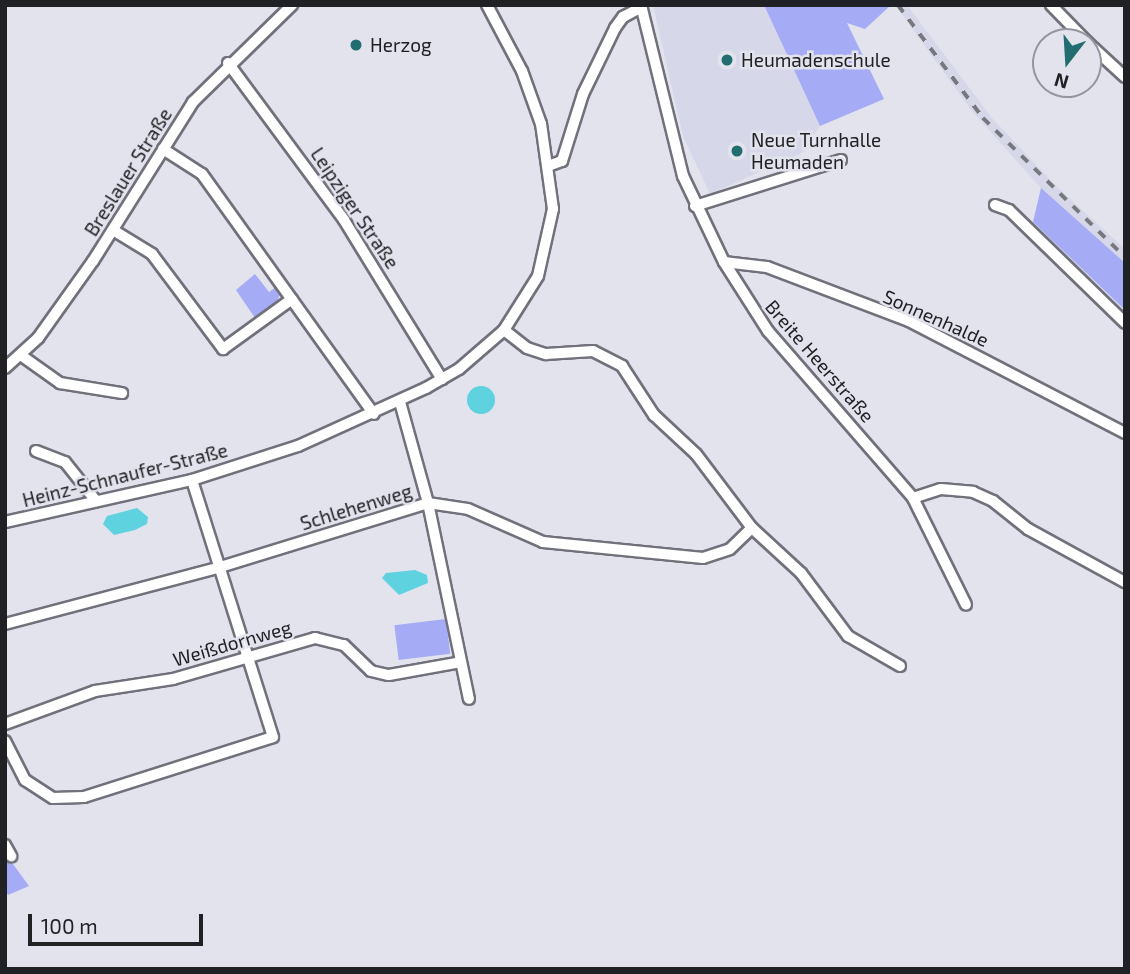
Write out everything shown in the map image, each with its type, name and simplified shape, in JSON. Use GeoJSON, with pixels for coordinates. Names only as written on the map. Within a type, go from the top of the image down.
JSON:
{"type":"FeatureCollection","features":[{"type":"Feature","properties":{"kind":"street","name":"Breslauer Straße"},"geometry":{"type":"LineString","coordinates":[[5,368],[22,356],[113,230],[193,102],[228,64],[292,5]]}},
{"type":"Feature","properties":{"kind":"street","name":"Heinz-Schnaufer-Straße"},"geometry":{"type":"LineString","coordinates":[[5,522],[192,480],[299,446],[400,402],[442,379],[504,330],[538,276],[547,247],[553,209],[541,124],[522,71],[487,5]]}},
{"type":"Feature","properties":{"kind":"street"},"geometry":{"type":"LineString","coordinates":[[1051,5],[1074,28]]}},
{"type":"Feature","properties":{"kind":"street"},"geometry":{"type":"LineString","coordinates":[[548,166],[562,161],[583,94],[615,28],[623,17],[641,6]]}},
{"type":"Feature","properties":{"kind":"street","name":"Breite Heerstraße"},"geometry":{"type":"LineString","coordinates":[[641,6],[666,120],[695,206],[724,262],[768,331],[913,499],[967,605]]}},
{"type":"Feature","properties":{"kind":"street"},"geometry":{"type":"LineString","coordinates":[[1102,55],[1125,77]]}},
{"type":"Feature","properties":{"kind":"street","name":"Leipziger Straße"},"geometry":{"type":"LineString","coordinates":[[228,64],[344,220],[442,379]]}},
{"type":"Feature","properties":{"kind":"street"},"geometry":{"type":"LineString","coordinates":[[163,149],[202,174],[374,414]]}},
{"type":"Feature","properties":{"kind":"street"},"geometry":{"type":"LineString","coordinates":[[695,206],[841,160]]}},
{"type":"Feature","properties":{"kind":"street"},"geometry":{"type":"LineString","coordinates":[[995,205],[1009,210],[1125,323]]}},
{"type":"Feature","properties":{"kind":"street"},"geometry":{"type":"LineString","coordinates":[[113,230],[152,254],[223,349],[292,299]]}},
{"type":"Feature","properties":{"kind":"street","name":"Sonnenhalde"},"geometry":{"type":"LineString","coordinates":[[724,262],[767,267],[909,321],[1125,433]]}},
{"type":"Feature","properties":{"kind":"street"},"geometry":{"type":"LineString","coordinates":[[504,330],[527,348],[546,354],[593,351],[622,366],[653,415],[696,454],[752,528],[801,573],[848,636],[900,666]]}},
{"type":"Feature","properties":{"kind":"street"},"geometry":{"type":"LineString","coordinates":[[22,356],[60,383],[122,393]]}},
{"type":"Feature","properties":{"kind":"street"},"geometry":{"type":"LineString","coordinates":[[400,402],[428,503],[469,699]]}},
{"type":"Feature","properties":{"kind":"street"},"geometry":{"type":"LineString","coordinates":[[36,451],[65,462],[96,501]]}},
{"type":"Feature","properties":{"kind":"street"},"geometry":{"type":"LineString","coordinates":[[5,741],[25,780],[53,798],[84,797],[273,737],[217,568],[192,480]]}},
{"type":"Feature","properties":{"kind":"street"},"geometry":{"type":"LineString","coordinates":[[913,499],[941,489],[973,492],[993,501],[1027,529],[1125,582]]}},
{"type":"Feature","properties":{"kind":"street","name":"Schlehenweg"},"geometry":{"type":"LineString","coordinates":[[5,624],[217,568],[428,503],[468,509],[543,542],[703,558],[730,549],[752,528]]}},
{"type":"Feature","properties":{"kind":"street","name":"Weißdornweg"},"geometry":{"type":"LineString","coordinates":[[5,724],[95,691],[173,678],[246,660],[315,638],[344,645],[371,671],[389,676],[461,662]]}},
{"type":"Feature","properties":{"kind":"shaded area","name":"Heumadenschule"},"geometry":{"type":"Polygon","coordinates":[[[653,5],[764,5],[820,126],[802,153],[710,194],[683,136],[653,5]]]}},
{"type":"Feature","properties":{"kind":"shaded area"},"geometry":{"type":"Polygon","coordinates":[[[764,5],[891,5],[865,29],[847,23],[884,99],[820,126],[764,5]]]}},
{"type":"Feature","properties":{"kind":"shaded area"},"geometry":{"type":"Polygon","coordinates":[[[895,5],[907,5],[992,118],[1057,187],[1125,249],[1125,263],[1048,196],[972,111],[895,5]]]}},
{"type":"Feature","properties":{"kind":"shaded area"},"geometry":{"type":"Polygon","coordinates":[[[1041,188],[1125,263],[1125,310],[1033,222],[1041,188]]]}},
{"type":"Feature","properties":{"kind":"shaded area"},"geometry":{"type":"Polygon","coordinates":[[[255,274],[269,292],[276,287],[280,293],[277,303],[255,318],[236,290],[255,274]]]}},
{"type":"Feature","properties":{"kind":"shaded area"},"geometry":{"type":"Polygon","coordinates":[[[481,386],[491,390],[495,400],[491,410],[481,414],[471,410],[467,400],[471,390],[481,386]]]}},
{"type":"Feature","properties":{"kind":"shaded area"},"geometry":{"type":"Polygon","coordinates":[[[137,508],[148,517],[147,524],[135,530],[114,535],[103,524],[107,516],[137,508]]]}},
{"type":"Feature","properties":{"kind":"shaded area"},"geometry":{"type":"Polygon","coordinates":[[[415,570],[427,575],[428,583],[399,595],[382,578],[386,573],[415,570]]]}},
{"type":"Feature","properties":{"kind":"shaded area"},"geometry":{"type":"Polygon","coordinates":[[[446,619],[450,654],[399,660],[394,625],[446,619]]]}},
{"type":"Feature","properties":{"kind":"shaded area"},"geometry":{"type":"Polygon","coordinates":[[[5,853],[29,886],[8,895],[5,890],[5,853]]]}},
{"type":"Feature","properties":{"kind":"railway"},"geometry":{"type":"LineString","coordinates":[[898,5],[983,118],[1125,257]]}},
{"type":"Feature","properties":{"kind":"place","name":"Herzog"},"geometry":{"type":"Point","coordinates":[356,45]}},
{"type":"Feature","properties":{"kind":"place","name":"Heumadenschule"},"geometry":{"type":"Point","coordinates":[727,60]}},
{"type":"Feature","properties":{"kind":"place","name":"Neue Turnhalle Heumaden"},"geometry":{"type":"Point","coordinates":[737,151]}}]}
